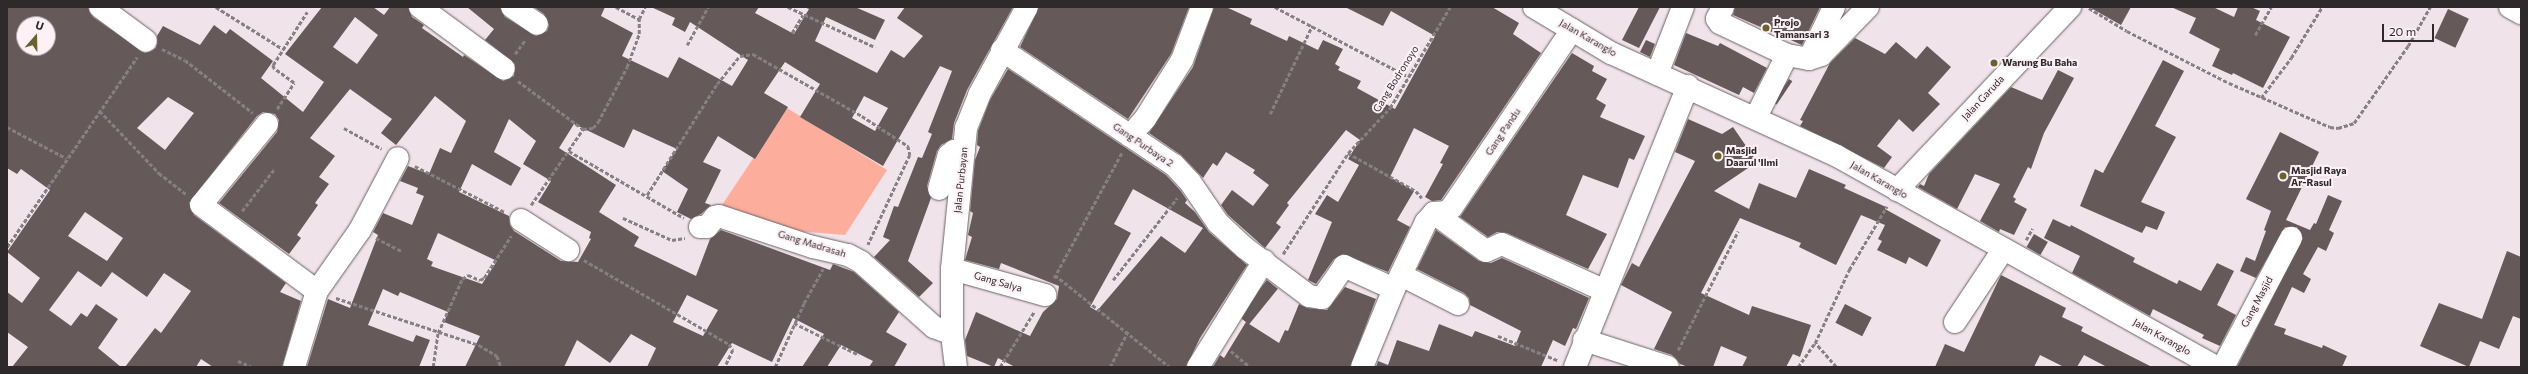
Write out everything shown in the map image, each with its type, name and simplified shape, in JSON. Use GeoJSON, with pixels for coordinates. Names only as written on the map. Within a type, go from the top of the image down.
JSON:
{"type":"FeatureCollection","features":[{"type":"Feature","properties":{"kind":"street"},"geometry":{"type":"LineString","coordinates":[[512,7],[537,24]]}},
{"type":"Feature","properties":{"kind":"street","name":"Jalan Purbayan"},"geometry":{"type":"LineString","coordinates":[[956,367],[952,334],[952,269],[968,117],[1002,50],[1027,7]]}},
{"type":"Feature","properties":{"kind":"street"},"geometry":{"type":"LineString","coordinates":[[1130,136],[1145,119],[1182,60],[1202,7]]}},
{"type":"Feature","properties":{"kind":"street","name":"Jalan Karanglo"},"geometry":{"type":"LineString","coordinates":[[1534,7],[1612,53],[1756,117],[1837,156],[2003,250],[2216,367]]}},
{"type":"Feature","properties":{"kind":"street"},"geometry":{"type":"LineString","coordinates":[[1658,74],[1683,7]]}},
{"type":"Feature","properties":{"kind":"street"},"geometry":{"type":"LineString","coordinates":[[1723,7],[1717,19],[1720,23],[1787,55],[1808,59],[1821,55],[1868,7]]}},
{"type":"Feature","properties":{"kind":"street"},"geometry":{"type":"LineString","coordinates":[[1808,59],[1834,7]]}},
{"type":"Feature","properties":{"kind":"street","name":"Jalan Garuda"},"geometry":{"type":"LineString","coordinates":[[1897,190],[2070,7]]}},
{"type":"Feature","properties":{"kind":"street"},"geometry":{"type":"LineString","coordinates":[[2510,7],[2521,13]]}},
{"type":"Feature","properties":{"kind":"street"},"geometry":{"type":"LineString","coordinates":[[107,9],[146,41]]}},
{"type":"Feature","properties":{"kind":"street"},"geometry":{"type":"LineString","coordinates":[[434,11],[504,69]]}},
{"type":"Feature","properties":{"kind":"street","name":"Gang Pandu"},"geometry":{"type":"LineString","coordinates":[[1430,217],[1447,212],[1452,207],[1572,30]]}},
{"type":"Feature","properties":{"kind":"street","name":"Gang Purbaya 2"},"geometry":{"type":"LineString","coordinates":[[1002,50],[1174,165],[1190,182],[1218,223],[1264,261],[1314,298],[1322,298],[1344,266],[1398,282]]}},
{"type":"Feature","properties":{"kind":"street"},"geometry":{"type":"LineString","coordinates":[[1756,117],[1787,55]]}},
{"type":"Feature","properties":{"kind":"street"},"geometry":{"type":"LineString","coordinates":[[1575,367],[1584,340],[1688,86]]}},
{"type":"Feature","properties":{"kind":"street"},"geometry":{"type":"LineString","coordinates":[[267,124],[201,205],[230,228],[317,291]]}},
{"type":"Feature","properties":{"kind":"street"},"geometry":{"type":"LineString","coordinates":[[939,188],[949,155],[954,151],[964,150]]}},
{"type":"Feature","properties":{"kind":"street"},"geometry":{"type":"LineString","coordinates":[[294,367],[317,291],[360,230],[398,158]]}},
{"type":"Feature","properties":{"kind":"street","name":"Gang Madrasah"},"geometry":{"type":"LineString","coordinates":[[700,227],[707,228],[715,217],[719,216],[813,247],[848,254],[860,262],[934,327],[952,334]]}},
{"type":"Feature","properties":{"kind":"street"},"geometry":{"type":"LineString","coordinates":[[1362,367],[1398,282],[1430,217],[1486,251],[1502,244],[1605,290]]}},
{"type":"Feature","properties":{"kind":"street"},"geometry":{"type":"LineString","coordinates":[[521,220],[568,250]]}},
{"type":"Feature","properties":{"kind":"street","name":"Gang Masjid"},"geometry":{"type":"LineString","coordinates":[[2223,367],[2291,238]]}},
{"type":"Feature","properties":{"kind":"street"},"geometry":{"type":"LineString","coordinates":[[1955,322],[2003,250]]}},
{"type":"Feature","properties":{"kind":"street"},"geometry":{"type":"LineString","coordinates":[[1198,367],[1264,261]]}},
{"type":"Feature","properties":{"kind":"street","name":"Gang Salya"},"geometry":{"type":"LineString","coordinates":[[952,269],[1045,295]]}},
{"type":"Feature","properties":{"kind":"street"},"geometry":{"type":"LineString","coordinates":[[1398,282],[1458,304]]}},
{"type":"Feature","properties":{"kind":"street"},"geometry":{"type":"LineString","coordinates":[[1584,340],[1616,359],[1672,360]]}},
{"type":"Feature","properties":{"kind":"path"},"geometry":{"type":"LineString","coordinates":[[216,7],[283,49]]}},
{"type":"Feature","properties":{"kind":"path"},"geometry":{"type":"LineString","coordinates":[[616,7],[639,19]]}},
{"type":"Feature","properties":{"kind":"path"},"geometry":{"type":"LineString","coordinates":[[521,46],[504,69],[583,129],[593,128],[598,122],[623,74],[639,34],[639,19],[645,7]]}},
{"type":"Feature","properties":{"kind":"path"},"geometry":{"type":"LineString","coordinates":[[687,45],[708,7]]}},
{"type":"Feature","properties":{"kind":"path"},"geometry":{"type":"LineString","coordinates":[[788,7],[875,48]]}},
{"type":"Feature","properties":{"kind":"path"},"geometry":{"type":"LineString","coordinates":[[1275,7],[1409,77]]}},
{"type":"Feature","properties":{"kind":"path","name":"Gang Bodronoyo"},"geometry":{"type":"LineString","coordinates":[[1264,261],[1285,253],[1348,153],[1390,108],[1450,7]]}},
{"type":"Feature","properties":{"kind":"path"},"geometry":{"type":"LineString","coordinates":[[2087,7],[2127,31],[2261,98],[2330,127],[2338,128],[2354,123],[2408,46],[2430,7]]}},
{"type":"Feature","properties":{"kind":"path"},"geometry":{"type":"LineString","coordinates":[[2255,35],[2271,7]]}},
{"type":"Feature","properties":{"kind":"path"},"geometry":{"type":"LineString","coordinates":[[2261,98],[2291,58],[2322,7]]}},
{"type":"Feature","properties":{"kind":"path"},"geometry":{"type":"LineString","coordinates":[[7,247],[146,41],[186,60],[267,124],[294,84],[292,80],[273,68],[306,12]]}},
{"type":"Feature","properties":{"kind":"path"},"geometry":{"type":"LineString","coordinates":[[792,33],[803,15]]}},
{"type":"Feature","properties":{"kind":"path"},"geometry":{"type":"LineString","coordinates":[[1270,114],[1312,26]]}},
{"type":"Feature","properties":{"kind":"path"},"geometry":{"type":"LineString","coordinates":[[647,195],[717,84],[740,56],[753,54],[856,112],[908,146],[910,155],[860,262]]}},
{"type":"Feature","properties":{"kind":"path"},"geometry":{"type":"LineString","coordinates":[[100,111],[159,173],[201,205]]}},
{"type":"Feature","properties":{"kind":"path"},"geometry":{"type":"LineString","coordinates":[[7,127],[66,158]]}},
{"type":"Feature","properties":{"kind":"path"},"geometry":{"type":"LineString","coordinates":[[344,128],[398,158],[521,220]]}},
{"type":"Feature","properties":{"kind":"path"},"geometry":{"type":"LineString","coordinates":[[433,367],[438,333],[462,279],[468,275],[480,280],[484,278],[521,220],[583,129]]}},
{"type":"Feature","properties":{"kind":"path"},"geometry":{"type":"LineString","coordinates":[[1000,367],[1045,295],[1130,136]]}},
{"type":"Feature","properties":{"kind":"path"},"geometry":{"type":"LineString","coordinates":[[569,151],[700,227],[680,241],[672,240],[623,218]]}},
{"type":"Feature","properties":{"kind":"path"},"geometry":{"type":"LineString","coordinates":[[1348,153],[1416,191],[1428,210],[1430,217]]}},
{"type":"Feature","properties":{"kind":"path"},"geometry":{"type":"LineString","coordinates":[[230,228],[275,168]]}},
{"type":"Feature","properties":{"kind":"path"},"geometry":{"type":"LineString","coordinates":[[1113,280],[1190,182]]}},
{"type":"Feature","properties":{"kind":"path"},"geometry":{"type":"LineString","coordinates":[[1798,367],[1815,343],[1849,270],[1897,190]]}},
{"type":"Feature","properties":{"kind":"path"},"geometry":{"type":"LineString","coordinates":[[360,230],[402,252]]}},
{"type":"Feature","properties":{"kind":"path"},"geometry":{"type":"LineString","coordinates":[[1672,360],[1738,231]]}},
{"type":"Feature","properties":{"kind":"path"},"geometry":{"type":"LineString","coordinates":[[568,250],[729,344],[733,350],[725,367]]}},
{"type":"Feature","properties":{"kind":"path"},"geometry":{"type":"LineString","coordinates":[[775,367],[794,323],[834,250]]}},
{"type":"Feature","properties":{"kind":"path"},"geometry":{"type":"LineString","coordinates":[[1055,275],[1128,331],[1170,367]]}},
{"type":"Feature","properties":{"kind":"path"},"geometry":{"type":"LineString","coordinates":[[317,291],[438,333],[479,345],[497,356],[501,367]]}},
{"type":"Feature","properties":{"kind":"path"},"geometry":{"type":"LineString","coordinates":[[794,323],[859,355]]}},
{"type":"Feature","properties":{"kind":"path"},"geometry":{"type":"LineString","coordinates":[[1110,367],[1128,331]]}},
{"type":"Feature","properties":{"kind":"path"},"geometry":{"type":"LineString","coordinates":[[1498,336],[1575,367]]}},
{"type":"Feature","properties":{"kind":"path"},"geometry":{"type":"LineString","coordinates":[[1216,338],[1250,367]]}},
{"type":"Feature","properties":{"kind":"path"},"geometry":{"type":"LineString","coordinates":[[1815,343],[1836,367]]}},
{"type":"Feature","properties":{"kind":"path"},"geometry":{"type":"LineString","coordinates":[[238,361],[252,367]]}},
{"type":"Feature","properties":{"kind":"shaded area"},"geometry":{"type":"Polygon","coordinates":[[[787,108],[887,170],[845,235],[796,231],[722,205],[787,108]]]}},
{"type":"Feature","properties":{"kind":"building"},"geometry":{"type":"Polygon","coordinates":[[[7,7],[88,7],[93,17],[145,53],[156,48],[157,36],[163,26],[200,45],[214,25],[226,34],[230,29],[273,61],[261,78],[303,112],[324,82],[285,54],[322,7],[373,7],[384,15],[390,7],[408,7],[412,17],[424,25],[422,28],[463,57],[464,55],[503,81],[514,76],[515,64],[485,40],[494,29],[467,7],[500,7],[505,17],[536,36],[547,31],[549,25],[544,14],[534,7],[605,7],[601,16],[633,33],[622,56],[668,78],[679,57],[732,86],[748,60],[690,22],[685,32],[672,25],[675,18],[651,7],[759,7],[755,13],[794,34],[809,9],[804,7],[855,7],[885,20],[875,40],[826,17],[815,41],[877,73],[891,50],[904,58],[923,36],[897,18],[905,7],[1013,7],[967,90],[954,123],[952,139],[941,145],[937,151],[927,186],[931,198],[908,261],[933,283],[919,297],[874,257],[890,240],[883,237],[894,206],[898,207],[918,157],[922,158],[932,134],[928,132],[952,71],[940,66],[883,166],[800,117],[820,84],[785,62],[764,93],[788,107],[755,159],[718,136],[703,162],[721,170],[705,203],[711,205],[701,214],[691,219],[677,212],[688,189],[662,171],[677,149],[633,129],[624,148],[574,124],[559,148],[616,185],[599,212],[639,237],[634,246],[696,276],[710,239],[721,230],[830,270],[833,264],[854,272],[899,312],[886,332],[907,344],[894,367],[869,367],[873,361],[841,345],[827,367],[802,367],[824,334],[793,318],[772,362],[732,343],[717,367],[647,367],[656,348],[631,334],[610,363],[577,340],[564,367],[465,367],[480,336],[444,322],[448,312],[400,292],[398,296],[383,289],[368,325],[413,342],[416,335],[430,340],[419,367],[307,367],[328,299],[350,308],[378,235],[373,232],[383,213],[412,225],[424,196],[416,193],[418,188],[400,181],[408,166],[429,174],[440,148],[451,153],[466,121],[435,96],[396,145],[381,133],[392,119],[350,89],[310,138],[335,156],[319,177],[329,184],[315,203],[318,205],[297,235],[301,238],[289,254],[219,203],[277,132],[279,120],[275,114],[263,112],[257,116],[189,203],[194,215],[286,283],[280,292],[301,301],[282,367],[213,367],[201,359],[196,367],[125,367],[155,328],[161,333],[191,291],[164,273],[147,297],[112,272],[101,287],[78,271],[49,310],[71,326],[81,313],[87,317],[96,304],[118,319],[98,348],[121,367],[12,367],[28,347],[7,332],[7,292],[22,303],[40,278],[7,252],[50,190],[21,169],[17,174],[7,168],[7,7]],[[355,17],[333,47],[357,64],[378,35],[355,17]],[[864,96],[852,118],[875,131],[888,108],[864,96]],[[168,97],[137,128],[165,150],[194,113],[168,97]],[[509,119],[494,152],[521,168],[511,186],[472,164],[459,192],[509,216],[510,225],[514,231],[561,261],[578,262],[591,239],[589,238],[591,232],[538,202],[551,181],[523,164],[536,141],[509,119]],[[85,212],[68,236],[107,261],[123,238],[85,212]],[[438,233],[427,259],[433,262],[431,266],[482,284],[497,261],[438,233]],[[687,295],[673,322],[703,336],[718,310],[687,295]]]}},
{"type":"Feature","properties":{"kind":"building"},"geometry":{"type":"Polygon","coordinates":[[[1039,7],[1189,7],[1171,54],[1128,119],[1020,47],[1039,7]]]}},
{"type":"Feature","properties":{"kind":"building"},"geometry":{"type":"Polygon","coordinates":[[[1214,7],[1226,7],[1252,19],[1250,24],[1287,41],[1289,36],[1318,50],[1323,40],[1343,49],[1335,64],[1340,67],[1338,70],[1361,81],[1357,88],[1395,109],[1435,36],[1391,11],[1383,26],[1345,7],[1492,7],[1519,23],[1513,34],[1541,53],[1441,200],[1432,201],[1425,197],[1443,164],[1440,163],[1449,146],[1414,128],[1390,177],[1414,191],[1397,220],[1410,227],[1388,272],[1343,254],[1334,259],[1316,284],[1308,280],[1332,222],[1315,214],[1327,195],[1338,202],[1359,165],[1348,159],[1360,140],[1346,130],[1287,203],[1289,205],[1276,223],[1281,227],[1265,248],[1228,215],[1221,205],[1232,190],[1253,206],[1269,185],[1253,173],[1255,170],[1226,152],[1217,166],[1213,163],[1203,178],[1181,155],[1149,133],[1193,67],[1214,7]]]}},
{"type":"Feature","properties":{"kind":"building"},"geometry":{"type":"Polygon","coordinates":[[[1639,7],[1660,7],[1639,48],[1622,40],[1639,7]]]}},
{"type":"Feature","properties":{"kind":"building"},"geometry":{"type":"Polygon","coordinates":[[[1735,7],[1820,7],[1802,45],[1733,15],[1735,7]]]}},
{"type":"Feature","properties":{"kind":"building"},"geometry":{"type":"Polygon","coordinates":[[[2089,7],[2131,7],[2121,25],[2089,7]]]}},
{"type":"Feature","properties":{"kind":"building"},"geometry":{"type":"Polygon","coordinates":[[[2171,7],[2213,7],[2234,17],[2238,7],[2251,7],[2260,11],[2256,20],[2290,37],[2263,88],[2233,73],[2232,75],[2212,66],[2220,49],[2189,33],[2196,18],[2171,7]]]}},
{"type":"Feature","properties":{"kind":"building"},"geometry":{"type":"Polygon","coordinates":[[[2448,9],[2469,19],[2455,48],[2434,38],[2448,9]]]}},
{"type":"Feature","properties":{"kind":"building"},"geometry":{"type":"Polygon","coordinates":[[[1686,33],[1718,46],[1720,43],[1767,68],[1754,93],[1743,87],[1739,95],[1674,65],[1686,33]]]}},
{"type":"Feature","properties":{"kind":"building"},"geometry":{"type":"Polygon","coordinates":[[[1855,38],[1885,54],[1896,42],[1916,59],[1927,46],[1951,67],[1928,93],[1940,104],[1913,132],[1899,119],[1877,146],[1892,157],[1884,168],[1800,126],[1803,121],[1800,120],[1830,63],[1855,38]]]}},
{"type":"Feature","properties":{"kind":"building"},"geometry":{"type":"Polygon","coordinates":[[[1646,40],[1655,44],[1650,57],[1640,52],[1646,40]]]}},
{"type":"Feature","properties":{"kind":"building"},"geometry":{"type":"Polygon","coordinates":[[[1572,53],[1594,66],[1592,71],[1607,79],[1596,99],[1606,105],[1600,117],[1645,136],[1634,160],[1629,158],[1618,188],[1583,175],[1566,215],[1607,234],[1588,269],[1507,233],[1497,232],[1488,237],[1460,217],[1572,53]]]}},
{"type":"Feature","properties":{"kind":"building"},"geometry":{"type":"Polygon","coordinates":[[[2163,60],[2184,71],[2155,126],[2176,137],[2141,202],[2165,212],[2157,230],[2146,226],[2142,233],[2080,206],[2095,169],[2103,173],[2163,60]]]}},
{"type":"Feature","properties":{"kind":"building"},"geometry":{"type":"Polygon","coordinates":[[[1008,69],[1166,175],[1180,190],[1187,200],[1185,203],[1195,212],[1209,232],[1247,265],[1200,338],[1186,367],[1015,367],[998,358],[994,367],[967,356],[965,340],[976,312],[1030,336],[1043,312],[1057,299],[1059,286],[1001,263],[999,269],[965,260],[972,237],[968,235],[973,213],[970,211],[975,160],[980,147],[977,145],[978,131],[990,100],[1008,69]],[[1133,189],[1114,224],[1131,233],[1090,307],[1097,311],[1161,236],[1185,253],[1203,228],[1133,189]]]}},
{"type":"Feature","properties":{"kind":"building"},"geometry":{"type":"Polygon","coordinates":[[[2058,70],[2074,78],[2044,133],[2031,169],[2028,167],[2013,197],[2016,199],[2014,202],[2027,209],[2014,235],[2000,229],[1999,232],[1980,221],[2000,184],[1975,174],[1957,209],[1918,187],[1920,184],[1924,186],[1929,174],[2011,87],[2042,100],[2058,70]]]}},
{"type":"Feature","properties":{"kind":"building"},"geometry":{"type":"Polygon","coordinates":[[[1789,79],[1792,81],[1777,104],[1773,102],[1789,79]]]}},
{"type":"Feature","properties":{"kind":"building"},"geometry":{"type":"Polygon","coordinates":[[[1688,119],[1722,134],[1733,127],[1757,162],[1714,191],[1749,209],[1759,183],[1796,198],[1809,169],[1846,185],[1844,188],[1886,207],[1885,209],[1941,240],[1927,267],[1909,257],[1906,264],[1877,250],[1882,241],[1878,239],[1885,225],[1861,215],[1836,265],[1799,247],[1801,243],[1740,218],[1701,293],[1749,315],[1752,306],[1811,325],[1800,357],[1793,354],[1786,367],[1742,367],[1747,357],[1721,346],[1713,367],[1688,367],[1680,364],[1672,355],[1654,349],[1672,312],[1621,285],[1632,263],[1639,267],[1695,161],[1675,152],[1688,119]]]}},
{"type":"Feature","properties":{"kind":"building"},"geometry":{"type":"Polygon","coordinates":[[[2280,132],[2319,152],[2286,220],[2310,230],[2314,223],[2316,224],[2328,195],[2342,201],[2329,230],[2334,233],[2326,251],[2318,247],[2303,274],[2311,279],[2304,293],[2292,287],[2274,325],[2286,329],[2284,334],[2322,348],[2323,345],[2347,356],[2342,367],[2237,367],[2303,238],[2297,227],[2285,227],[2256,278],[2240,271],[2246,257],[2255,261],[2266,231],[2264,230],[2271,211],[2246,199],[2280,132]]]}},
{"type":"Feature","properties":{"kind":"building"},"geometry":{"type":"Polygon","coordinates":[[[2053,219],[2070,227],[2071,225],[2135,258],[2133,262],[2177,284],[2179,280],[2201,291],[2217,263],[2234,271],[2217,305],[2236,315],[2220,346],[2202,338],[2204,335],[2153,309],[2150,316],[2072,273],[2080,256],[2044,238],[2053,219]]]}},
{"type":"Feature","properties":{"kind":"building"},"geometry":{"type":"Polygon","coordinates":[[[1436,230],[1479,261],[1491,263],[1502,258],[1589,298],[1576,329],[1573,328],[1565,346],[1553,340],[1541,367],[1376,367],[1378,361],[1388,365],[1397,340],[1429,351],[1439,324],[1472,337],[1475,331],[1515,346],[1521,331],[1470,305],[1469,298],[1464,293],[1417,269],[1436,230]]]}},
{"type":"Feature","properties":{"kind":"building"},"geometry":{"type":"Polygon","coordinates":[[[2034,234],[2048,242],[2040,255],[2026,247],[2034,234]]]}},
{"type":"Feature","properties":{"kind":"building"},"geometry":{"type":"Polygon","coordinates":[[[2507,251],[2521,257],[2521,319],[2513,316],[2499,349],[2480,341],[2469,367],[2420,346],[2439,303],[2482,319],[2507,251]]]}},
{"type":"Feature","properties":{"kind":"building"},"geometry":{"type":"Polygon","coordinates":[[[2001,275],[2066,308],[2062,317],[2083,327],[2081,331],[2152,367],[2107,367],[2084,355],[2077,367],[2064,367],[2040,355],[2034,367],[1935,367],[1945,344],[1964,352],[2001,275]]]}},
{"type":"Feature","properties":{"kind":"building"},"geometry":{"type":"Polygon","coordinates":[[[1267,280],[1278,289],[1249,325],[1238,316],[1267,280]]]}},
{"type":"Feature","properties":{"kind":"building"},"geometry":{"type":"Polygon","coordinates":[[[1345,287],[1376,299],[1350,367],[1213,367],[1220,355],[1224,358],[1246,322],[1279,343],[1285,330],[1288,331],[1299,304],[1307,308],[1327,310],[1345,287]]]}},
{"type":"Feature","properties":{"kind":"building"},"geometry":{"type":"Polygon","coordinates":[[[1845,304],[1872,318],[1862,336],[1835,323],[1845,304]]]}},
{"type":"Feature","properties":{"kind":"place","name":"Projo Tamansari 3"},"geometry":{"type":"Point","coordinates":[1766,28]}},
{"type":"Feature","properties":{"kind":"place","name":"Warung Bu Baha"},"geometry":{"type":"Point","coordinates":[1994,63]}},
{"type":"Feature","properties":{"kind":"place","name":"Masjid Daarul 'Ilmi"},"geometry":{"type":"Point","coordinates":[1718,156]}},
{"type":"Feature","properties":{"kind":"place","name":"Masjid Raya Ar-Rasul"},"geometry":{"type":"Point","coordinates":[2283,176]}}]}
